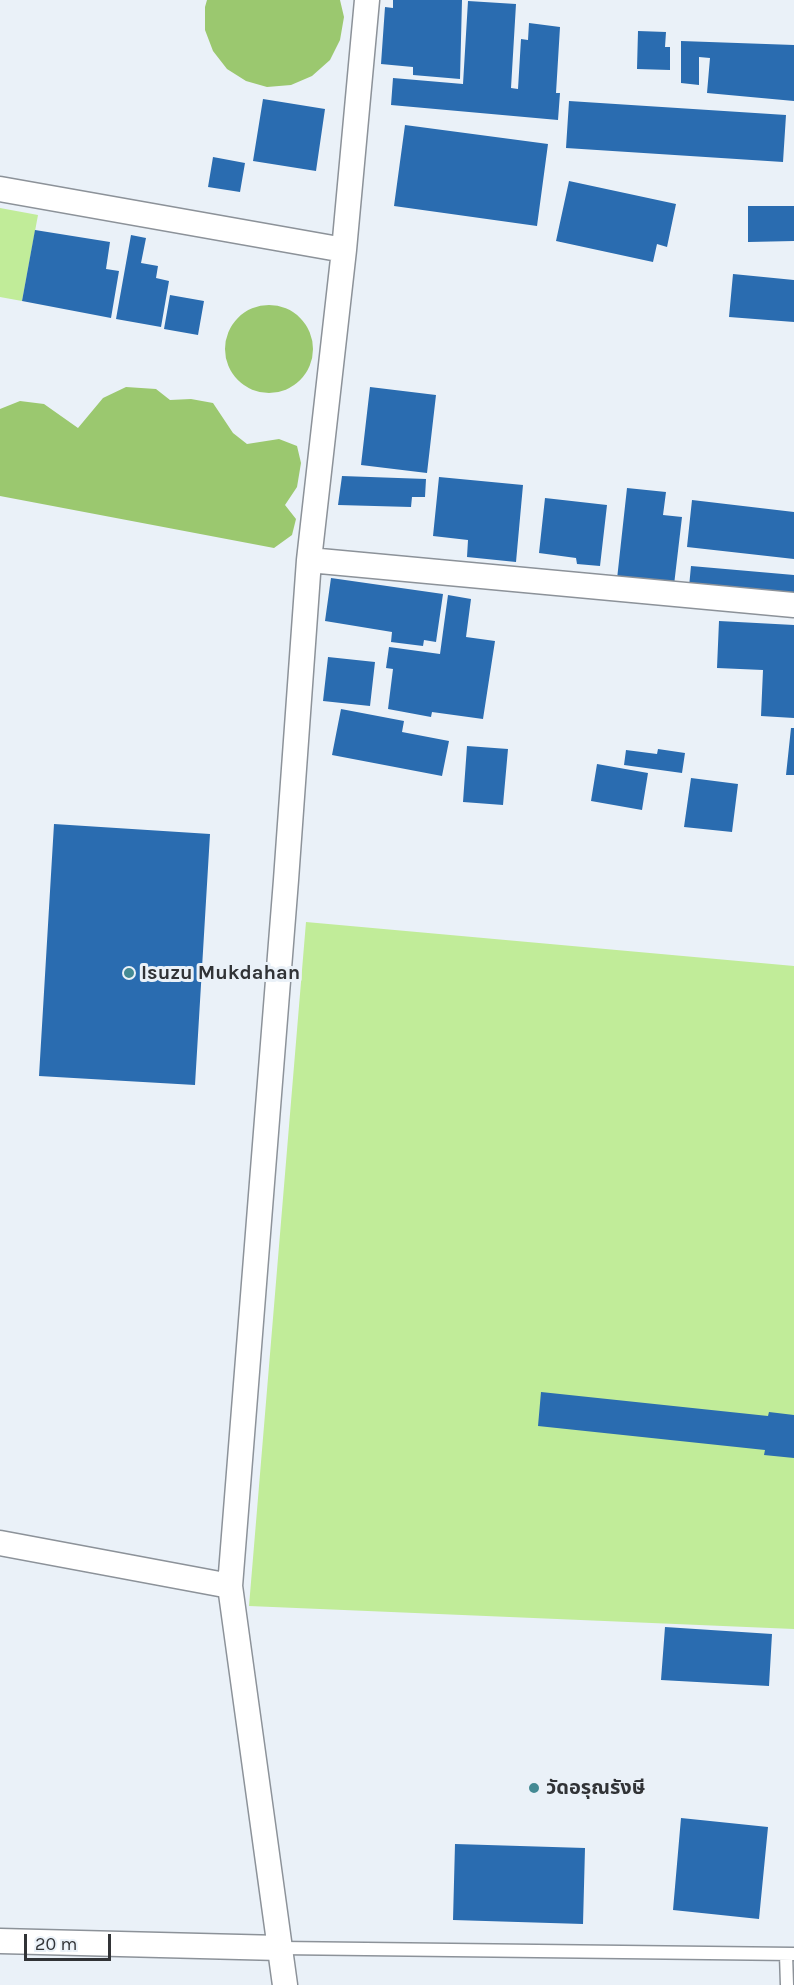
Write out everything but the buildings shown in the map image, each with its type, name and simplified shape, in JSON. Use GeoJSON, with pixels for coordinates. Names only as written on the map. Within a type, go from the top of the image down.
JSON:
{"type":"FeatureCollection","features":[{"type":"Feature","properties":{"kind":"street"},"geometry":{"type":"LineString","coordinates":[[285,1985],[230,1586],[309,560],[344,250],[367,0]]}},
{"type":"Feature","properties":{"kind":"street"},"geometry":{"type":"LineString","coordinates":[[0,189],[344,250]]}},
{"type":"Feature","properties":{"kind":"street"},"geometry":{"type":"LineString","coordinates":[[309,560],[794,605]]}},
{"type":"Feature","properties":{"kind":"street"},"geometry":{"type":"LineString","coordinates":[[0,1543],[230,1586]]}},
{"type":"Feature","properties":{"kind":"street"},"geometry":{"type":"LineString","coordinates":[[0,1941],[280,1948]]}},
{"type":"Feature","properties":{"kind":"lane"},"geometry":{"type":"LineString","coordinates":[[280,1948],[790,1954],[787,1985]]}},
{"type":"Feature","properties":{"kind":"green space"},"geometry":{"type":"Polygon","coordinates":[[[207,0],[340,0],[344,17],[340,40],[330,60],[312,76],[291,85],[267,87],[246,81],[227,69],[213,51],[205,30],[207,0]]]}},
{"type":"Feature","properties":{"kind":"green space"},"geometry":{"type":"Polygon","coordinates":[[[0,208],[38,215],[22,301],[0,297],[0,208]]]}},
{"type":"Feature","properties":{"kind":"green space"},"geometry":{"type":"Polygon","coordinates":[[[269,305],[286,308],[300,318],[310,332],[313,349],[310,366],[300,380],[286,390],[269,393],[252,390],[238,380],[228,366],[225,349],[228,332],[238,318],[252,308],[269,305]]]}},
{"type":"Feature","properties":{"kind":"green space"},"geometry":{"type":"Polygon","coordinates":[[[126,387],[156,389],[170,400],[191,399],[213,403],[233,433],[247,444],[279,439],[297,446],[301,463],[297,487],[285,505],[296,519],[292,535],[274,548],[0,496],[0,409],[20,401],[44,404],[78,428],[103,398],[126,387]]]}},
{"type":"Feature","properties":{"kind":"green space"},"geometry":{"type":"Polygon","coordinates":[[[306,922],[794,966],[794,1629],[249,1606],[306,922]]]}},
{"type":"Feature","properties":{"kind":"place","name":"Isuzu Mukdahan"},"geometry":{"type":"Point","coordinates":[129,973]}},
{"type":"Feature","properties":{"kind":"place","name":"วัดอรุณรังษี"},"geometry":{"type":"Point","coordinates":[534,1788]}}]}
